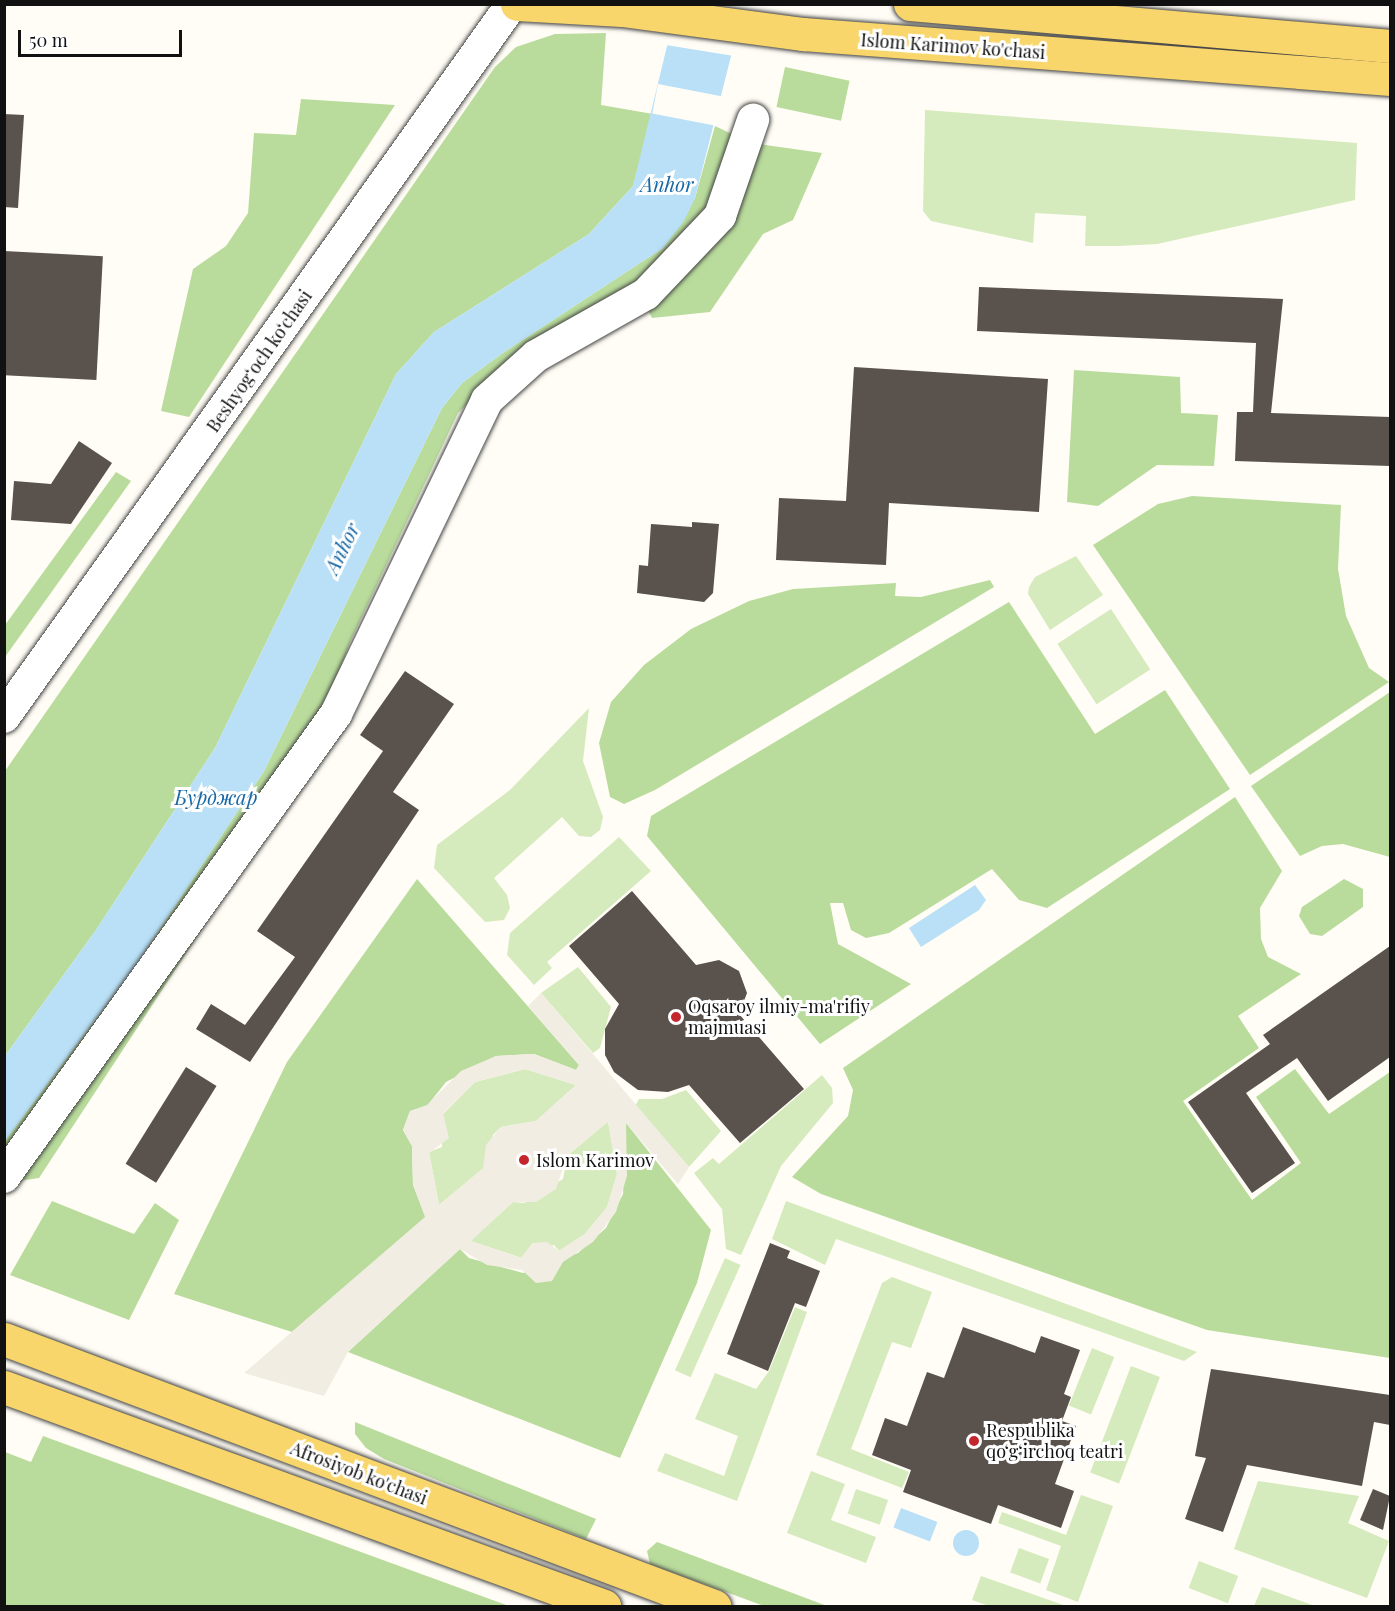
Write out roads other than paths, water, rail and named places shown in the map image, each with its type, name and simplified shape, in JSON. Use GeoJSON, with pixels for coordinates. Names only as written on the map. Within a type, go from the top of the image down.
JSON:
{"type":"FeatureCollection","features":[{"type":"Feature","properties":{"kind":"main road","name":"Islom Karimov ko'chasi"},"geometry":{"type":"LineString","coordinates":[[514,4],[622,10],[803,34],[1390,79]]}},
{"type":"Feature","properties":{"kind":"main road","name":"Islom Karimov ko'chasi"},"geometry":{"type":"LineString","coordinates":[[910,4],[1390,46]]}},
{"type":"Feature","properties":{"kind":"main road","name":"Afrosiyob ko'chasi"},"geometry":{"type":"LineString","coordinates":[[4,1339],[714,1606]]}},
{"type":"Feature","properties":{"kind":"main road"},"geometry":{"type":"LineString","coordinates":[[4,1387],[604,1606]]}},
{"type":"Feature","properties":{"kind":"street","name":"Beshyogʻoch koʻchasi"},"geometry":{"type":"LineString","coordinates":[[4,698],[188,449],[494,4]]}},
{"type":"Feature","properties":{"kind":"street","name":"Beshyogʻoch koʻchasi"},"geometry":{"type":"LineString","coordinates":[[4,717],[514,4]]}},
{"type":"Feature","properties":{"kind":"street"},"geometry":{"type":"LineString","coordinates":[[4,1177],[336,714],[487,400],[536,356],[646,294],[720,216],[753,120]]}},
{"type":"Feature","properties":{"kind":"water","name":"Anhor"},"geometry":{"type":"Polygon","coordinates":[[[677,5],[744,5],[695,198],[684,221],[663,248],[504,352],[462,383],[442,408],[264,771],[136,965],[5,1141],[5,1056],[96,930],[215,748],[396,374],[434,332],[589,234],[633,186],[677,5]]]}},
{"type":"Feature","properties":{"kind":"water"},"geometry":{"type":"Polygon","coordinates":[[[975,885],[986,900],[979,910],[921,947],[909,928],[975,885]]]}},
{"type":"Feature","properties":{"kind":"water"},"geometry":{"type":"Polygon","coordinates":[[[901,1508],[937,1522],[930,1542],[893,1528],[901,1508]]]}},
{"type":"Feature","properties":{"kind":"water"},"geometry":{"type":"Polygon","coordinates":[[[966,1530],[975,1534],[979,1543],[975,1552],[966,1556],[957,1552],[953,1543],[957,1534],[966,1530]]]}},
{"type":"Feature","properties":{"kind":"place","name":"Oqsaroy ilmiy-ma'rifiy majmuasi"},"geometry":{"type":"Point","coordinates":[676,1017]}},
{"type":"Feature","properties":{"kind":"place","name":"Islom Karimov"},"geometry":{"type":"Point","coordinates":[524,1160]}},
{"type":"Feature","properties":{"kind":"place","name":"Respublika qo‘g‘irchoq teatri"},"geometry":{"type":"Point","coordinates":[974,1441]}},
{"type":"Feature","properties":{"kind":"water label","name":"Бурджар"},"geometry":{"type":"Point","coordinates":[216,796]}}]}
